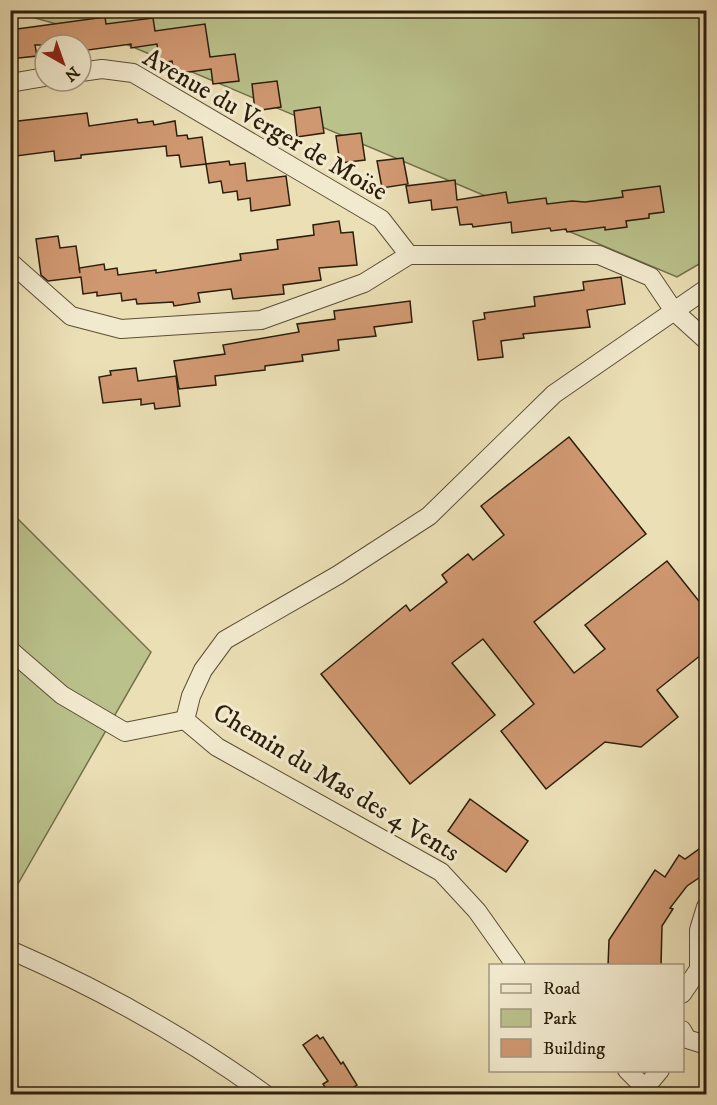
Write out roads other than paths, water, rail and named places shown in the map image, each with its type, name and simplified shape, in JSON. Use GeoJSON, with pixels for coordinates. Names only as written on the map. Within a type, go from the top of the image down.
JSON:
{"type":"FeatureCollection","features":[{"type":"Feature","properties":{"kind":"street","name":"Avenue du Verger de Moïse"},"geometry":{"type":"LineString","coordinates":[[93,70],[102,69],[133,74],[381,219],[409,255]]}},
{"type":"Feature","properties":{"kind":"street"},"geometry":{"type":"LineString","coordinates":[[10,83],[33,79]]}},
{"type":"Feature","properties":{"kind":"street"},"geometry":{"type":"LineString","coordinates":[[10,262],[71,316],[121,329],[261,320],[364,283],[409,255],[598,255],[651,277],[675,311],[706,340]]}},
{"type":"Feature","properties":{"kind":"street"},"geometry":{"type":"LineString","coordinates":[[185,720],[191,696],[203,670],[225,640],[338,575],[429,516],[554,394],[706,289]]}},
{"type":"Feature","properties":{"kind":"street","name":"Chemin du Mas des 4 Vents"},"geometry":{"type":"LineString","coordinates":[[10,650],[62,695],[125,732],[185,720],[217,747],[441,872],[477,911],[515,964]]}},
{"type":"Feature","properties":{"kind":"street"},"geometry":{"type":"LineString","coordinates":[[684,991],[699,969],[699,930],[706,907]]}},
{"type":"Feature","properties":{"kind":"street"},"geometry":{"type":"LineString","coordinates":[[10,950],[79,980],[197,1048],[265,1095]]}},
{"type":"Feature","properties":{"kind":"street"},"geometry":{"type":"LineString","coordinates":[[684,1038],[706,1045]]}},
{"type":"Feature","properties":{"kind":"street"},"geometry":{"type":"LineString","coordinates":[[628,1072],[648,1091],[659,1072]]}}]}
